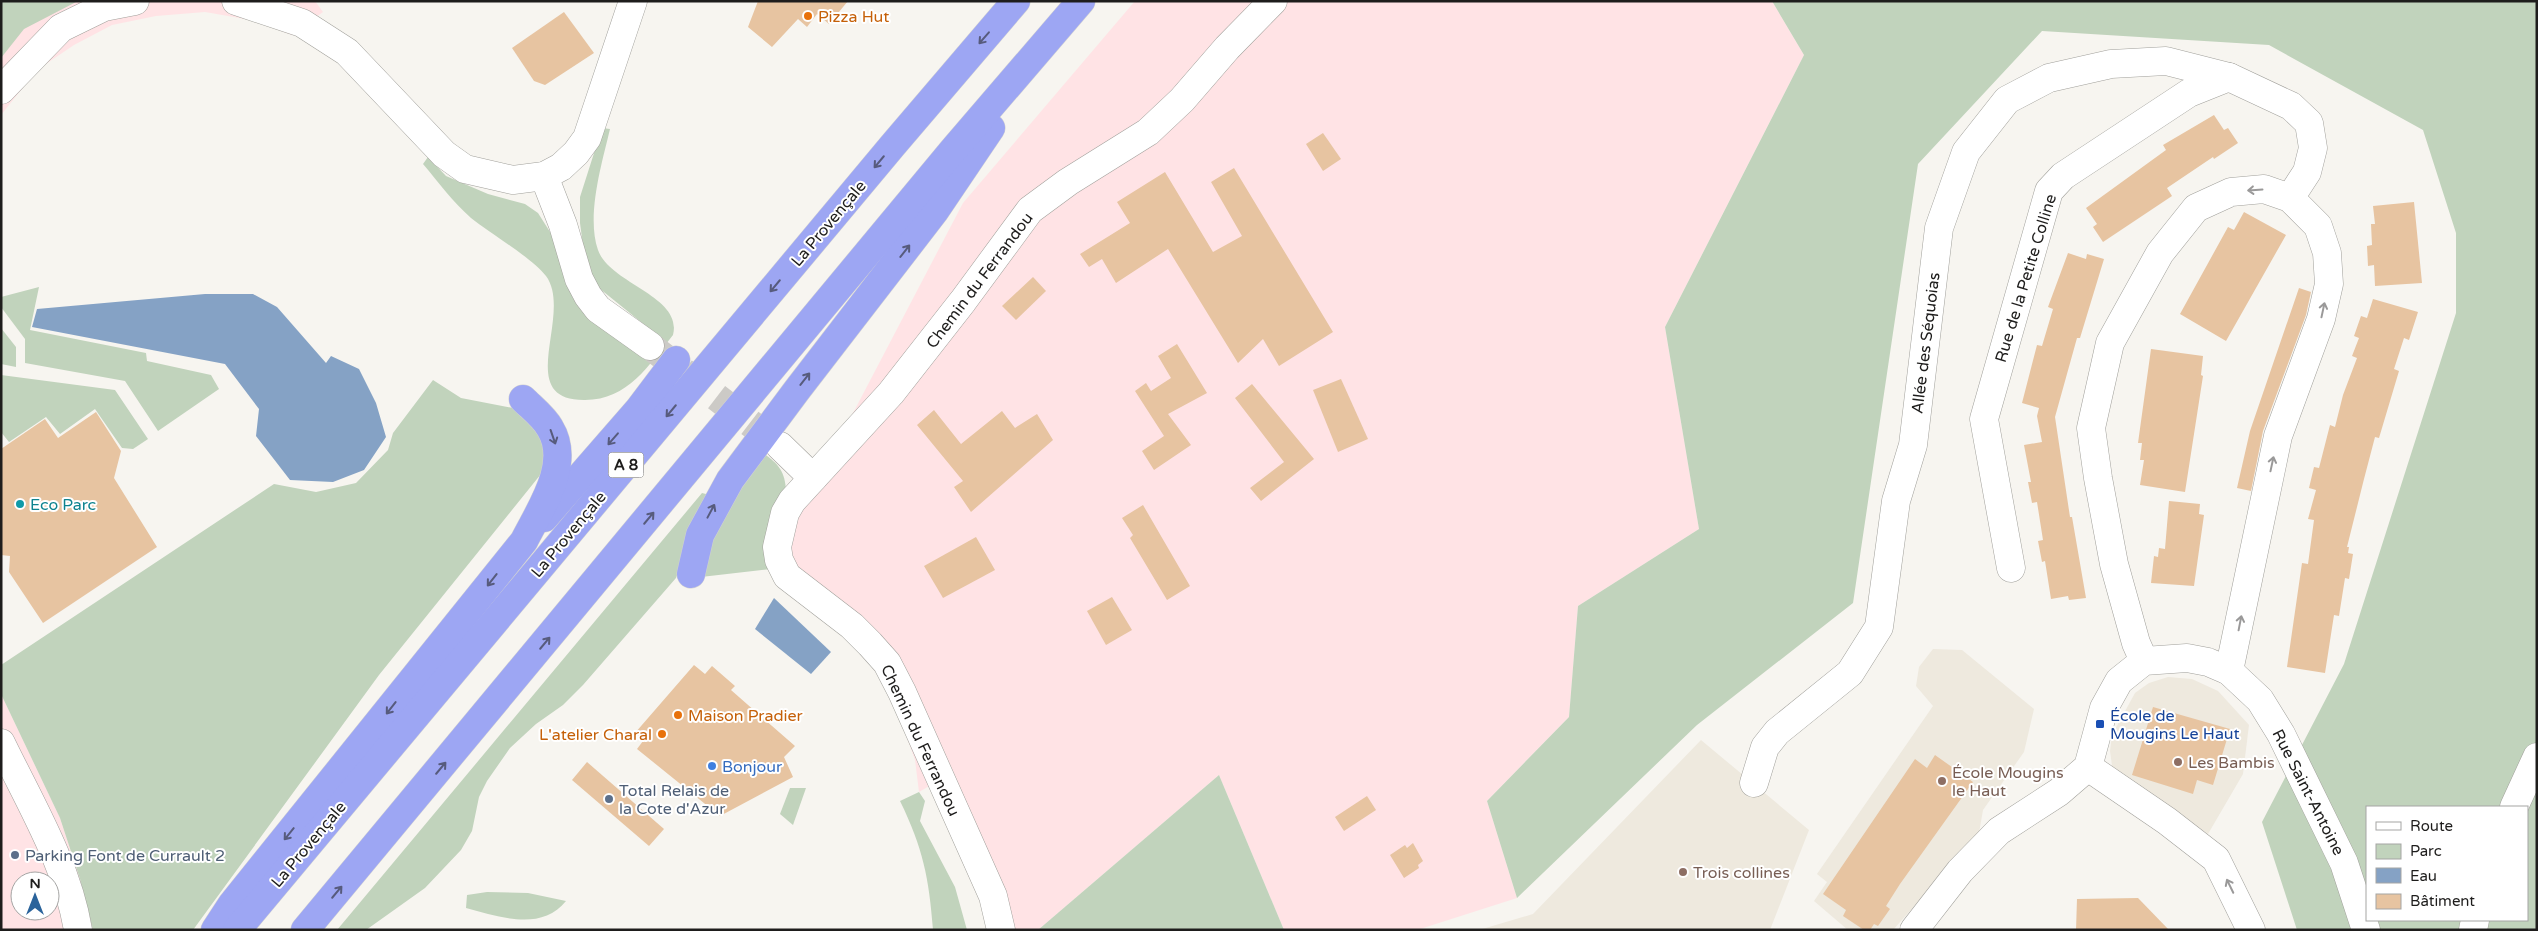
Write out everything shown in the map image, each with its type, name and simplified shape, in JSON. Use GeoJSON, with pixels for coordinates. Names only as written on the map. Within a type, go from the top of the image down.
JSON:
{"type":"FeatureCollection","features":[{"type":"Feature","properties":{"kind":"highway","name":"La Provençale"},"geometry":{"type":"LineString","coordinates":[[237,930],[1016,1]]}},
{"type":"Feature","properties":{"kind":"highway"},"geometry":{"type":"LineString","coordinates":[[691,574],[700,535],[730,480],[935,212],[1073,11]]}},
{"type":"Feature","properties":{"kind":"highway"},"geometry":{"type":"LineString","coordinates":[[305,930],[953,150],[1073,11]]}},
{"type":"Feature","properties":{"kind":"highway"},"geometry":{"type":"LineString","coordinates":[[215,930],[232,904],[524,541],[639,409],[676,360]]}},
{"type":"Feature","properties":{"kind":"highway"},"geometry":{"type":"LineString","coordinates":[[523,400],[550,428],[557,450],[557,461],[546,497],[524,541]]}},
{"type":"Feature","properties":{"kind":"street"},"geometry":{"type":"LineString","coordinates":[[1,90],[61,28],[104,7],[135,1]]}},
{"type":"Feature","properties":{"kind":"street"},"geometry":{"type":"LineString","coordinates":[[236,1],[302,23],[347,52],[444,154],[465,169],[513,180],[544,176],[561,167],[576,153],[587,138],[633,1]]}},
{"type":"Feature","properties":{"kind":"street","name":"Chemin du Ferrandou"},"geometry":{"type":"LineString","coordinates":[[1001,930],[993,896],[902,692],[886,663],[852,626],[787,576],[779,560],[779,536],[785,513],[792,501],[891,393],[963,302],[1030,210],[1068,182],[1148,132],[1182,100],[1227,48],[1273,1]]}},
{"type":"Feature","properties":{"kind":"street","name":"Allée des Séquoias"},"geometry":{"type":"LineString","coordinates":[[1754,783],[1765,747],[1777,732],[1850,673],[1878,627],[1896,501],[1912,445],[1939,228],[1966,152],[2007,100],[2049,78],[2111,64],[2166,61],[2229,77]]}},
{"type":"Feature","properties":{"kind":"street"},"geometry":{"type":"LineString","coordinates":[[2229,77],[2291,106],[2309,123],[2314,148],[2307,172],[2290,198]]}},
{"type":"Feature","properties":{"kind":"street","name":"Rue de la Petite Colline"},"geometry":{"type":"LineString","coordinates":[[2011,568],[1984,419],[2049,191],[2064,176],[2189,93],[2229,77]]}},
{"type":"Feature","properties":{"kind":"street"},"geometry":{"type":"LineString","coordinates":[[544,176],[563,225],[579,279],[588,296],[598,309],[650,346]]}},
{"type":"Feature","properties":{"kind":"street"},"geometry":{"type":"LineString","coordinates":[[1914,930],[1960,871],[1999,831],[2059,792],[2088,767],[2104,708],[2119,681],[2144,661],[2136,643],[2114,564],[2091,428],[2110,343],[2160,253],[2196,208],[2231,192],[2264,189],[2290,198],[2318,226],[2326,253],[2329,284],[2321,319],[2278,436],[2229,671]]}},
{"type":"Feature","properties":{"kind":"street"},"geometry":{"type":"LineString","coordinates":[[780,446],[813,478]]}},
{"type":"Feature","properties":{"kind":"street","name":"Rue Saint-Antoine"},"geometry":{"type":"LineString","coordinates":[[2144,661],[2186,658],[2208,662],[2229,671],[2260,700],[2281,734],[2344,863],[2366,930]]}},
{"type":"Feature","properties":{"kind":"street"},"geometry":{"type":"LineString","coordinates":[[1,743],[55,854],[74,906],[78,930]]}},
{"type":"Feature","properties":{"kind":"street"},"geometry":{"type":"LineString","coordinates":[[2514,806],[2537,757]]}},
{"type":"Feature","properties":{"kind":"street"},"geometry":{"type":"LineString","coordinates":[[2088,767],[2167,821],[2216,859],[2251,930]]}},
{"type":"Feature","properties":{"kind":"shaded area"},"geometry":{"type":"Polygon","coordinates":[[[1,1],[315,1],[323,12],[292,35],[251,20],[205,12],[156,16],[112,25],[74,45],[37,70],[1,115],[1,1]]]}},
{"type":"Feature","properties":{"kind":"shaded area"},"geometry":{"type":"Polygon","coordinates":[[[1135,1],[1772,1],[1804,55],[1665,327],[1699,529],[1578,606],[1569,717],[1487,801],[1517,898],[1417,930],[1284,930],[1219,775],[1038,930],[1010,930],[1008,898],[950,774],[919,792],[915,760],[886,679],[766,545],[841,436],[963,203],[1135,1]]]}},
{"type":"Feature","properties":{"kind":"shaded area","name":"École Mougins le Haut"},"geometry":{"type":"Polygon","coordinates":[[[1933,649],[1962,650],[2034,709],[2024,752],[1983,810],[1979,833],[1893,930],[1848,930],[1814,901],[1827,882],[1817,874],[1933,706],[1916,686],[1919,667],[1933,649]]]}},
{"type":"Feature","properties":{"kind":"shaded area","name":"Les Bambis"},"geometry":{"type":"Polygon","coordinates":[[[2168,677],[2192,679],[2218,691],[2249,725],[2243,774],[2208,834],[2113,773],[2110,751],[2112,735],[2135,693],[2149,683],[2168,677]]]}},
{"type":"Feature","properties":{"kind":"shaded area"},"geometry":{"type":"Polygon","coordinates":[[[1,694],[60,818],[80,879],[93,930],[1,930],[1,694]]]}},
{"type":"Feature","properties":{"kind":"shaded area","name":"Trois collines"},"geometry":{"type":"Polygon","coordinates":[[[1701,740],[1809,830],[1770,930],[1479,930],[1533,914],[1701,740]]]}},
{"type":"Feature","properties":{"kind":"green space"},"geometry":{"type":"Polygon","coordinates":[[[1,1],[78,1],[24,29],[1,58],[1,1]]]}},
{"type":"Feature","properties":{"kind":"green space"},"geometry":{"type":"Polygon","coordinates":[[[1772,1],[2537,1],[2537,930],[2297,930],[2262,822],[2344,664],[2456,313],[2456,233],[2423,130],[2269,45],[2042,31],[1918,164],[1853,603],[1697,725],[1517,898],[1487,801],[1569,717],[1578,606],[1699,529],[1665,327],[1804,55],[1772,1]]]}},
{"type":"Feature","properties":{"kind":"green space"},"geometry":{"type":"Polygon","coordinates":[[[602,128],[610,129],[594,206],[595,236],[598,250],[605,262],[616,272],[657,300],[667,310],[673,322],[673,335],[636,379],[614,394],[585,400],[564,397],[552,386],[548,371],[554,312],[553,292],[546,276],[521,254],[471,218],[452,199],[423,164],[428,157],[446,176],[488,194],[525,204],[538,213],[552,235],[573,298],[582,311],[599,325],[657,335],[594,284],[585,261],[580,223],[580,197],[602,128]]]}},
{"type":"Feature","properties":{"kind":"green space"},"geometry":{"type":"Polygon","coordinates":[[[39,287],[30,330],[146,353],[147,361],[211,375],[219,389],[158,431],[125,381],[25,363],[25,339],[1,307],[1,297],[39,287]]]}},
{"type":"Feature","properties":{"kind":"green space"},"geometry":{"type":"Polygon","coordinates":[[[1,328],[16,347],[16,367],[1,364],[1,328]]]}},
{"type":"Feature","properties":{"kind":"green space"},"geometry":{"type":"Polygon","coordinates":[[[1,375],[115,390],[148,439],[133,449],[122,448],[95,409],[60,434],[46,417],[9,442],[1,432],[1,375]]]}},
{"type":"Feature","properties":{"kind":"green space"},"geometry":{"type":"Polygon","coordinates":[[[433,380],[461,398],[518,409],[528,416],[548,453],[541,474],[379,675],[193,930],[93,930],[80,879],[60,818],[1,694],[1,665],[274,484],[316,492],[356,483],[388,450],[393,433],[433,380]]]}},
{"type":"Feature","properties":{"kind":"green space"},"geometry":{"type":"Polygon","coordinates":[[[763,453],[780,469],[783,474],[786,491],[771,569],[701,577],[706,540],[763,453]]]}},
{"type":"Feature","properties":{"kind":"green space"},"geometry":{"type":"Polygon","coordinates":[[[702,493],[706,494],[707,498],[676,578],[583,685],[563,705],[536,724],[510,748],[487,781],[479,797],[472,831],[461,850],[425,888],[366,930],[337,930],[702,493]]]}},
{"type":"Feature","properties":{"kind":"green space"},"geometry":{"type":"Polygon","coordinates":[[[1219,775],[1284,930],[1038,930],[1219,775]]]}},
{"type":"Feature","properties":{"kind":"green space"},"geometry":{"type":"Polygon","coordinates":[[[790,788],[806,788],[793,825],[780,814],[790,788]]]}},
{"type":"Feature","properties":{"kind":"green space"},"geometry":{"type":"Polygon","coordinates":[[[919,792],[925,801],[920,821],[955,887],[967,930],[933,930],[924,864],[900,801],[919,792]]]}},
{"type":"Feature","properties":{"kind":"green space"},"geometry":{"type":"Polygon","coordinates":[[[487,892],[528,893],[566,901],[556,910],[545,916],[533,919],[507,918],[466,908],[467,895],[487,892]]]}},
{"type":"Feature","properties":{"kind":"water"},"geometry":{"type":"Polygon","coordinates":[[[205,294],[253,294],[277,307],[326,363],[331,356],[359,369],[376,403],[386,437],[364,470],[333,482],[290,480],[256,436],[259,409],[225,364],[32,327],[37,309],[205,294]]]}},
{"type":"Feature","properties":{"kind":"water"},"geometry":{"type":"Polygon","coordinates":[[[774,598],[831,652],[811,674],[755,629],[774,598]]]}},
{"type":"Feature","properties":{"kind":"building"},"geometry":{"type":"Polygon","coordinates":[[[758,1],[848,1],[829,24],[817,14],[807,27],[798,19],[772,47],[748,27],[758,1]]]}},
{"type":"Feature","properties":{"kind":"building"},"geometry":{"type":"Polygon","coordinates":[[[564,12],[594,53],[545,85],[534,81],[512,48],[564,12]]]}},
{"type":"Feature","properties":{"kind":"building"},"geometry":{"type":"Polygon","coordinates":[[[2214,115],[2224,130],[2228,128],[2238,143],[2214,159],[2213,157],[2167,188],[2172,196],[2103,242],[2093,227],[2097,224],[2086,208],[2166,150],[2163,145],[2214,115]]]}},
{"type":"Feature","properties":{"kind":"building"},"geometry":{"type":"Polygon","coordinates":[[[1323,133],[1341,159],[1323,171],[1306,144],[1323,133]]]}},
{"type":"Feature","properties":{"kind":"building"},"geometry":{"type":"Polygon","coordinates":[[[1234,168],[1333,332],[1279,366],[1263,339],[1238,363],[1168,249],[1116,283],[1102,259],[1089,267],[1080,254],[1130,223],[1117,202],[1165,172],[1213,252],[1242,236],[1211,182],[1234,168]]]}},
{"type":"Feature","properties":{"kind":"building"},"geometry":{"type":"Polygon","coordinates":[[[2414,202],[2422,283],[2375,286],[2374,265],[2368,266],[2367,246],[2372,245],[2371,224],[2375,224],[2373,206],[2414,202]]]}},
{"type":"Feature","properties":{"kind":"building"},"geometry":{"type":"Polygon","coordinates":[[[2244,212],[2286,235],[2226,341],[2180,314],[2228,227],[2234,230],[2244,212]]]}},
{"type":"Feature","properties":{"kind":"building"},"geometry":{"type":"Polygon","coordinates":[[[2068,253],[2086,259],[2087,254],[2104,259],[2080,338],[2077,338],[2055,417],[2070,517],[2072,517],[2086,598],[2069,600],[2068,596],[2051,599],[2045,561],[2042,562],[2038,541],[2043,540],[2037,502],[2032,503],[2028,482],[2031,482],[2024,445],[2042,442],[2037,416],[2039,408],[2022,403],[2037,345],[2042,346],[2053,309],[2048,307],[2068,253]]]}},
{"type":"Feature","properties":{"kind":"building"},"geometry":{"type":"Polygon","coordinates":[[[1033,277],[1046,291],[1016,320],[1002,306],[1033,277]]]}},
{"type":"Feature","properties":{"kind":"building"},"geometry":{"type":"Polygon","coordinates":[[[2299,288],[2311,292],[2306,315],[2263,431],[2251,491],[2237,488],[2250,431],[2299,288]]]}},
{"type":"Feature","properties":{"kind":"building"},"geometry":{"type":"Polygon","coordinates":[[[2373,299],[2418,312],[2409,340],[2404,338],[2394,369],[2399,371],[2379,438],[2375,437],[2364,479],[2347,547],[2349,547],[2348,553],[2353,554],[2349,579],[2345,578],[2339,616],[2334,615],[2325,673],[2287,667],[2302,563],[2308,564],[2314,520],[2308,519],[2316,490],[2309,488],[2314,467],[2319,468],[2330,425],[2335,427],[2343,395],[2357,358],[2352,356],[2359,338],[2354,336],[2361,316],[2367,318],[2373,299]]]}},
{"type":"Feature","properties":{"kind":"building"},"geometry":{"type":"Polygon","coordinates":[[[1177,344],[1207,393],[1168,414],[1191,445],[1154,470],[1142,451],[1164,436],[1135,391],[1146,383],[1151,391],[1171,378],[1158,356],[1177,344]]]}},
{"type":"Feature","properties":{"kind":"building"},"geometry":{"type":"Polygon","coordinates":[[[2151,349],[2203,356],[2201,375],[2203,376],[2185,492],[2140,485],[2144,460],[2140,460],[2142,443],[2138,443],[2151,349]]]}},
{"type":"Feature","properties":{"kind":"building"},"geometry":{"type":"Polygon","coordinates":[[[1341,379],[1368,439],[1338,452],[1313,390],[1341,379]]]}},
{"type":"Feature","properties":{"kind":"building"},"geometry":{"type":"Polygon","coordinates":[[[1252,384],[1314,459],[1261,501],[1250,488],[1284,462],[1235,398],[1252,384]]]}},
{"type":"Feature","properties":{"kind":"building"},"geometry":{"type":"Polygon","coordinates":[[[934,410],[961,444],[1002,411],[1015,428],[1037,414],[1053,440],[971,512],[954,487],[963,481],[917,425],[934,410]]]}},
{"type":"Feature","properties":{"kind":"building"},"geometry":{"type":"Polygon","coordinates":[[[96,412],[121,451],[114,478],[157,547],[43,623],[9,572],[10,556],[1,555],[1,449],[45,419],[58,438],[96,412]]]}},
{"type":"Feature","properties":{"kind":"building"},"geometry":{"type":"Polygon","coordinates":[[[2169,501],[2200,504],[2199,514],[2204,515],[2194,586],[2151,583],[2154,556],[2158,557],[2159,548],[2165,549],[2169,501]]]}},
{"type":"Feature","properties":{"kind":"building"},"geometry":{"type":"Polygon","coordinates":[[[1143,505],[1190,586],[1167,600],[1130,538],[1133,535],[1122,518],[1143,505]]]}},
{"type":"Feature","properties":{"kind":"building"},"geometry":{"type":"Polygon","coordinates":[[[976,537],[995,570],[943,598],[924,566],[976,537]]]}},
{"type":"Feature","properties":{"kind":"building"},"geometry":{"type":"Polygon","coordinates":[[[1112,597],[1132,630],[1106,645],[1087,611],[1112,597]]]}},
{"type":"Feature","properties":{"kind":"building"},"geometry":{"type":"Polygon","coordinates":[[[694,665],[705,674],[712,666],[735,686],[731,690],[795,746],[784,757],[793,777],[720,816],[637,749],[643,741],[635,733],[694,665]]]}},
{"type":"Feature","properties":{"kind":"building"},"geometry":{"type":"Polygon","coordinates":[[[2153,707],[2230,729],[2213,785],[2197,780],[2193,794],[2132,775],[2153,707]]]}},
{"type":"Feature","properties":{"kind":"building"},"geometry":{"type":"Polygon","coordinates":[[[1935,755],[1973,782],[1900,884],[1886,906],[1890,909],[1878,926],[1874,924],[1870,930],[1864,930],[1843,916],[1846,910],[1823,894],[1915,759],[1927,768],[1935,755]]]}},
{"type":"Feature","properties":{"kind":"building"},"geometry":{"type":"Polygon","coordinates":[[[587,762],[664,829],[649,846],[572,780],[587,762]]]}},
{"type":"Feature","properties":{"kind":"building"},"geometry":{"type":"Polygon","coordinates":[[[1367,796],[1376,810],[1344,831],[1335,817],[1367,796]]]}},
{"type":"Feature","properties":{"kind":"building"},"geometry":{"type":"Polygon","coordinates":[[[1413,843],[1423,861],[1418,865],[1419,868],[1404,878],[1390,855],[1405,845],[1407,848],[1413,843]]]}},
{"type":"Feature","properties":{"kind":"building"},"geometry":{"type":"Polygon","coordinates":[[[2138,898],[2169,930],[2076,930],[2077,899],[2138,898]]]}},
{"type":"Feature","properties":{"kind":"tunnel"},"geometry":{"type":"LineString","coordinates":[[650,346],[780,446]]}},
{"type":"Feature","properties":{"kind":"place","name":"Pizza Hut"},"geometry":{"type":"Point","coordinates":[808,16]}},
{"type":"Feature","properties":{"kind":"place","name":"Eco Parc"},"geometry":{"type":"Point","coordinates":[20,504]}},
{"type":"Feature","properties":{"kind":"place","name":"Maison Pradier"},"geometry":{"type":"Point","coordinates":[678,715]}},
{"type":"Feature","properties":{"kind":"place","name":"École de Mougins Le Haut"},"geometry":{"type":"Point","coordinates":[2100,724]}},
{"type":"Feature","properties":{"kind":"place","name":"L'atelier Charal"},"geometry":{"type":"Point","coordinates":[662,734]}},
{"type":"Feature","properties":{"kind":"place","name":"Les Bambis"},"geometry":{"type":"Point","coordinates":[2178,762]}},
{"type":"Feature","properties":{"kind":"place","name":"Bonjour"},"geometry":{"type":"Point","coordinates":[712,766]}},
{"type":"Feature","properties":{"kind":"place","name":"École Mougins le Haut"},"geometry":{"type":"Point","coordinates":[1942,781]}},
{"type":"Feature","properties":{"kind":"place","name":"Total Relais de la Cote d'Azur"},"geometry":{"type":"Point","coordinates":[609,799]}},
{"type":"Feature","properties":{"kind":"place","name":"Parking Font de Currault 2"},"geometry":{"type":"Point","coordinates":[15,855]}},
{"type":"Feature","properties":{"kind":"place","name":"Trois collines"},"geometry":{"type":"Point","coordinates":[1683,872]}}]}
